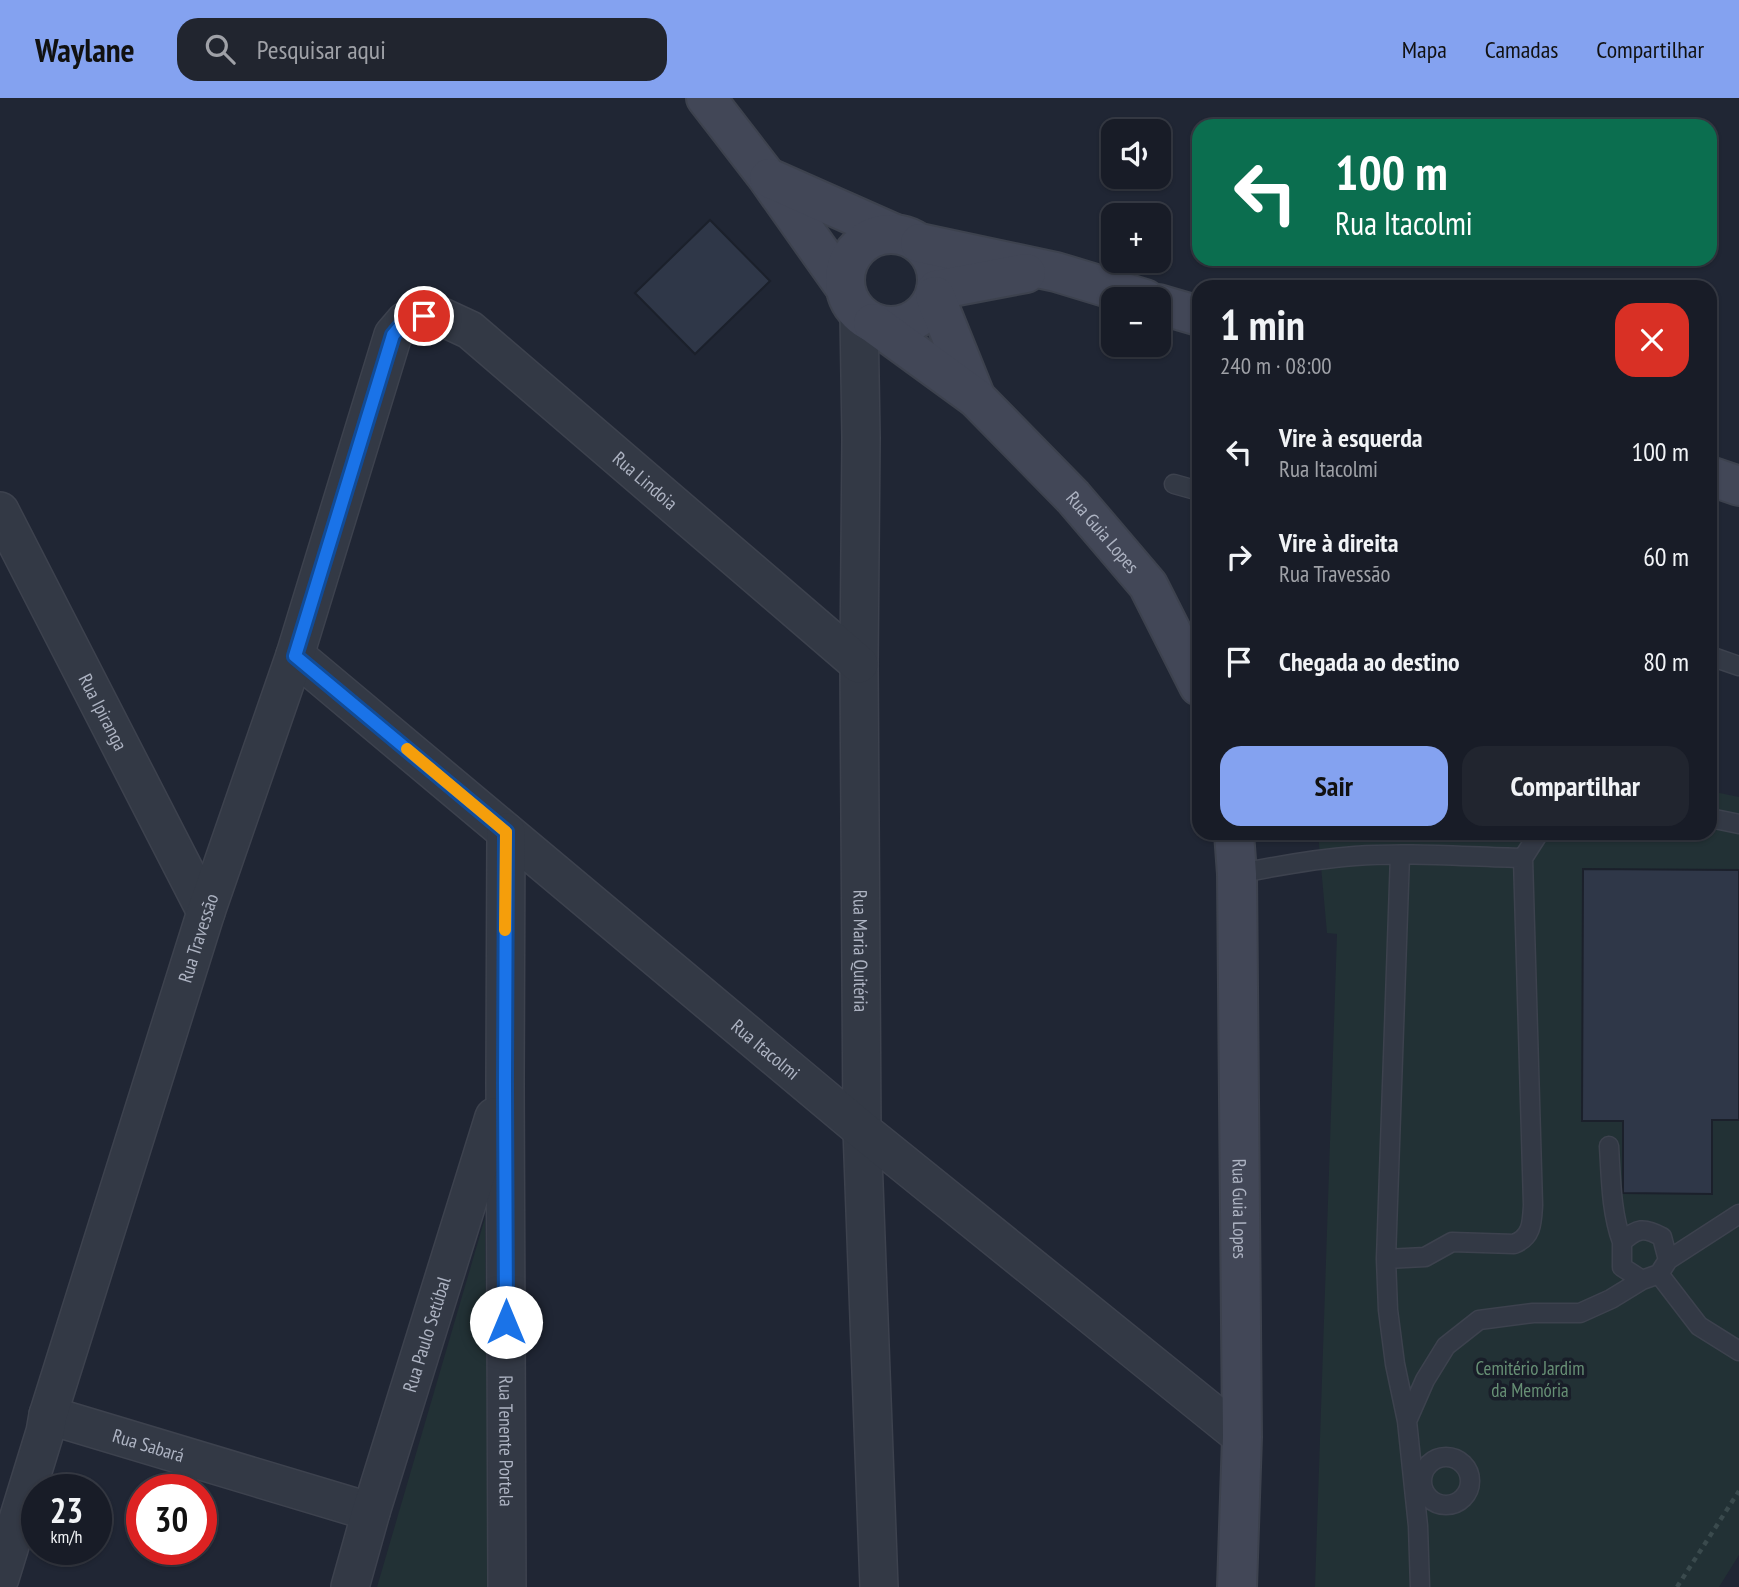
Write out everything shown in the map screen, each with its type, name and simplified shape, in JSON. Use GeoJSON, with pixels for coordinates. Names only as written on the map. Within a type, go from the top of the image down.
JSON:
{"type":"FeatureCollection","features":[{"type":"Feature","properties":{"kind":"main road","name":"Rua Guia Lopes"},"geometry":{"type":"LineString","coordinates":[[706,98],[767,177],[859,308],[975,398],[1073,497],[1148,585],[1192,672]]}},
{"type":"Feature","properties":{"kind":"main road","name":"Rua Guia Lopes"},"geometry":{"type":"LineString","coordinates":[[767,177],[906,238],[1045,269],[1105,287]]}},
{"type":"Feature","properties":{"kind":"main road"},"geometry":{"type":"LineString","coordinates":[[876,235],[906,238],[929,253],[935,264],[936,293],[925,312],[910,323],[891,326],[859,308],[845,270],[851,255],[862,243],[876,235]]}},
{"type":"Feature","properties":{"kind":"main road"},"geometry":{"type":"LineString","coordinates":[[936,293],[1045,269]]}},
{"type":"Feature","properties":{"kind":"main road","name":"Rua Guia Lopes"},"geometry":{"type":"LineString","coordinates":[[936,293],[975,398]]}},
{"type":"Feature","properties":{"kind":"main road"},"geometry":{"type":"LineString","coordinates":[[1171,308],[1192,314]]}},
{"type":"Feature","properties":{"kind":"main road"},"geometry":{"type":"LineString","coordinates":[[1717,478],[1739,486]]}},
{"type":"Feature","properties":{"kind":"main road","name":"Rua Guia Lopes"},"geometry":{"type":"LineString","coordinates":[[1235,840],[1242,1437],[1237,1587]]}},
{"type":"Feature","properties":{"kind":"street","name":"Rua Maria Quitéria"},"geometry":{"type":"LineString","coordinates":[[859,308],[862,439],[859,664],[862,1130],[879,1587]]}},
{"type":"Feature","properties":{"kind":"street","name":"Rua Lindoia"},"geometry":{"type":"LineString","coordinates":[[424,316],[442,317],[470,330],[859,664]]}},
{"type":"Feature","properties":{"kind":"street","name":"Rua Travessão"},"geometry":{"type":"LineString","coordinates":[[0,1578],[48,1415],[206,912],[295,656],[393,335],[405,321],[424,316]]}},
{"type":"Feature","properties":{"kind":"street","name":"Rua Ipiranga"},"geometry":{"type":"LineString","coordinates":[[0,511],[206,912]]}},
{"type":"Feature","properties":{"kind":"street","name":"Rua Itacolmi"},"geometry":{"type":"LineString","coordinates":[[295,656],[862,1130],[1242,1437]]}},
{"type":"Feature","properties":{"kind":"street","name":"Rua Tenente Portela"},"geometry":{"type":"LineString","coordinates":[[506,832],[507,1587]]}},
{"type":"Feature","properties":{"kind":"street","name":"Rua Paulo Setúbal"},"geometry":{"type":"LineString","coordinates":[[350,1587],[505,1083]]}},
{"type":"Feature","properties":{"kind":"street","name":"Rua Sabará"},"geometry":{"type":"LineString","coordinates":[[48,1415],[371,1512]]}},
{"type":"Feature","properties":{"kind":"lane"},"geometry":{"type":"LineString","coordinates":[[1174,484],[1192,489]]}},
{"type":"Feature","properties":{"kind":"lane"},"geometry":{"type":"LineString","coordinates":[[1717,658],[1739,666]]}},
{"type":"Feature","properties":{"kind":"lane"},"geometry":{"type":"LineString","coordinates":[[1717,819],[1739,824]]}},
{"type":"Feature","properties":{"kind":"lane"},"geometry":{"type":"LineString","coordinates":[[1386,1259],[1425,1257],[1452,1242],[1514,1244],[1528,1233],[1533,1205],[1523,858],[1535,840]]}},
{"type":"Feature","properties":{"kind":"lane"},"geometry":{"type":"LineString","coordinates":[[1399,855],[1386,1259],[1388,1310],[1395,1364],[1425,1496],[1418,1526]]}},
{"type":"Feature","properties":{"kind":"lane"},"geometry":{"type":"LineString","coordinates":[[1237,874],[1308,860],[1357,856],[1523,858]]}},
{"type":"Feature","properties":{"kind":"lane"},"geometry":{"type":"LineString","coordinates":[[1609,1146],[1615,1219],[1622,1242],[1622,1268],[1642,1280]]}},
{"type":"Feature","properties":{"kind":"lane"},"geometry":{"type":"LineString","coordinates":[[1407,1421],[1425,1380],[1446,1346],[1479,1320],[1533,1313],[1580,1313],[1611,1299],[1664,1267],[1739,1214]]}},
{"type":"Feature","properties":{"kind":"lane"},"geometry":{"type":"LineString","coordinates":[[1622,1242],[1634,1231],[1649,1230],[1662,1237],[1664,1267],[1699,1326],[1739,1351]]}},
{"type":"Feature","properties":{"kind":"lane"},"geometry":{"type":"LineString","coordinates":[[1417,1469],[1440,1457],[1453,1458],[1464,1466],[1470,1475],[1469,1489],[1464,1499],[1452,1506],[1440,1506],[1425,1496]]}},
{"type":"Feature","properties":{"kind":"lane"},"geometry":{"type":"LineString","coordinates":[[1417,1469],[1420,1587]]}},
{"type":"Feature","properties":{"kind":"path"},"geometry":{"type":"LineString","coordinates":[[1677,1587],[1739,1491]]}},
{"type":"Feature","properties":{"kind":"green space","name":"Cemitério Jardim da Memória"},"geometry":{"type":"Polygon","coordinates":[[[1717,792],[1739,797],[1739,1555],[1719,1587],[1315,1587],[1337,934],[1327,933],[1319,840],[1717,840],[1717,792]]]}},
{"type":"Feature","properties":{"kind":"green space"},"geometry":{"type":"Polygon","coordinates":[[[485,1218],[489,1587],[377,1587],[485,1218]]]}},
{"type":"Feature","properties":{"kind":"building"},"geometry":{"type":"Polygon","coordinates":[[[710,220],[770,281],[695,354],[635,293],[710,220]]]}},
{"type":"Feature","properties":{"kind":"building"},"geometry":{"type":"Polygon","coordinates":[[[1583,869],[1739,870],[1739,1120],[1712,1120],[1712,1194],[1623,1193],[1623,1121],[1582,1121],[1583,869]]]}},
{"type":"Feature","properties":{"kind":"slow traffic"},"geometry":{"type":"LineString","coordinates":[[407,749],[506,832],[505,930]]}},
{"type":"Feature","properties":{"kind":"route"},"geometry":{"type":"LineString","coordinates":[[424,316],[405,321],[393,335],[295,656],[506,832],[506,1322]]}}]}
